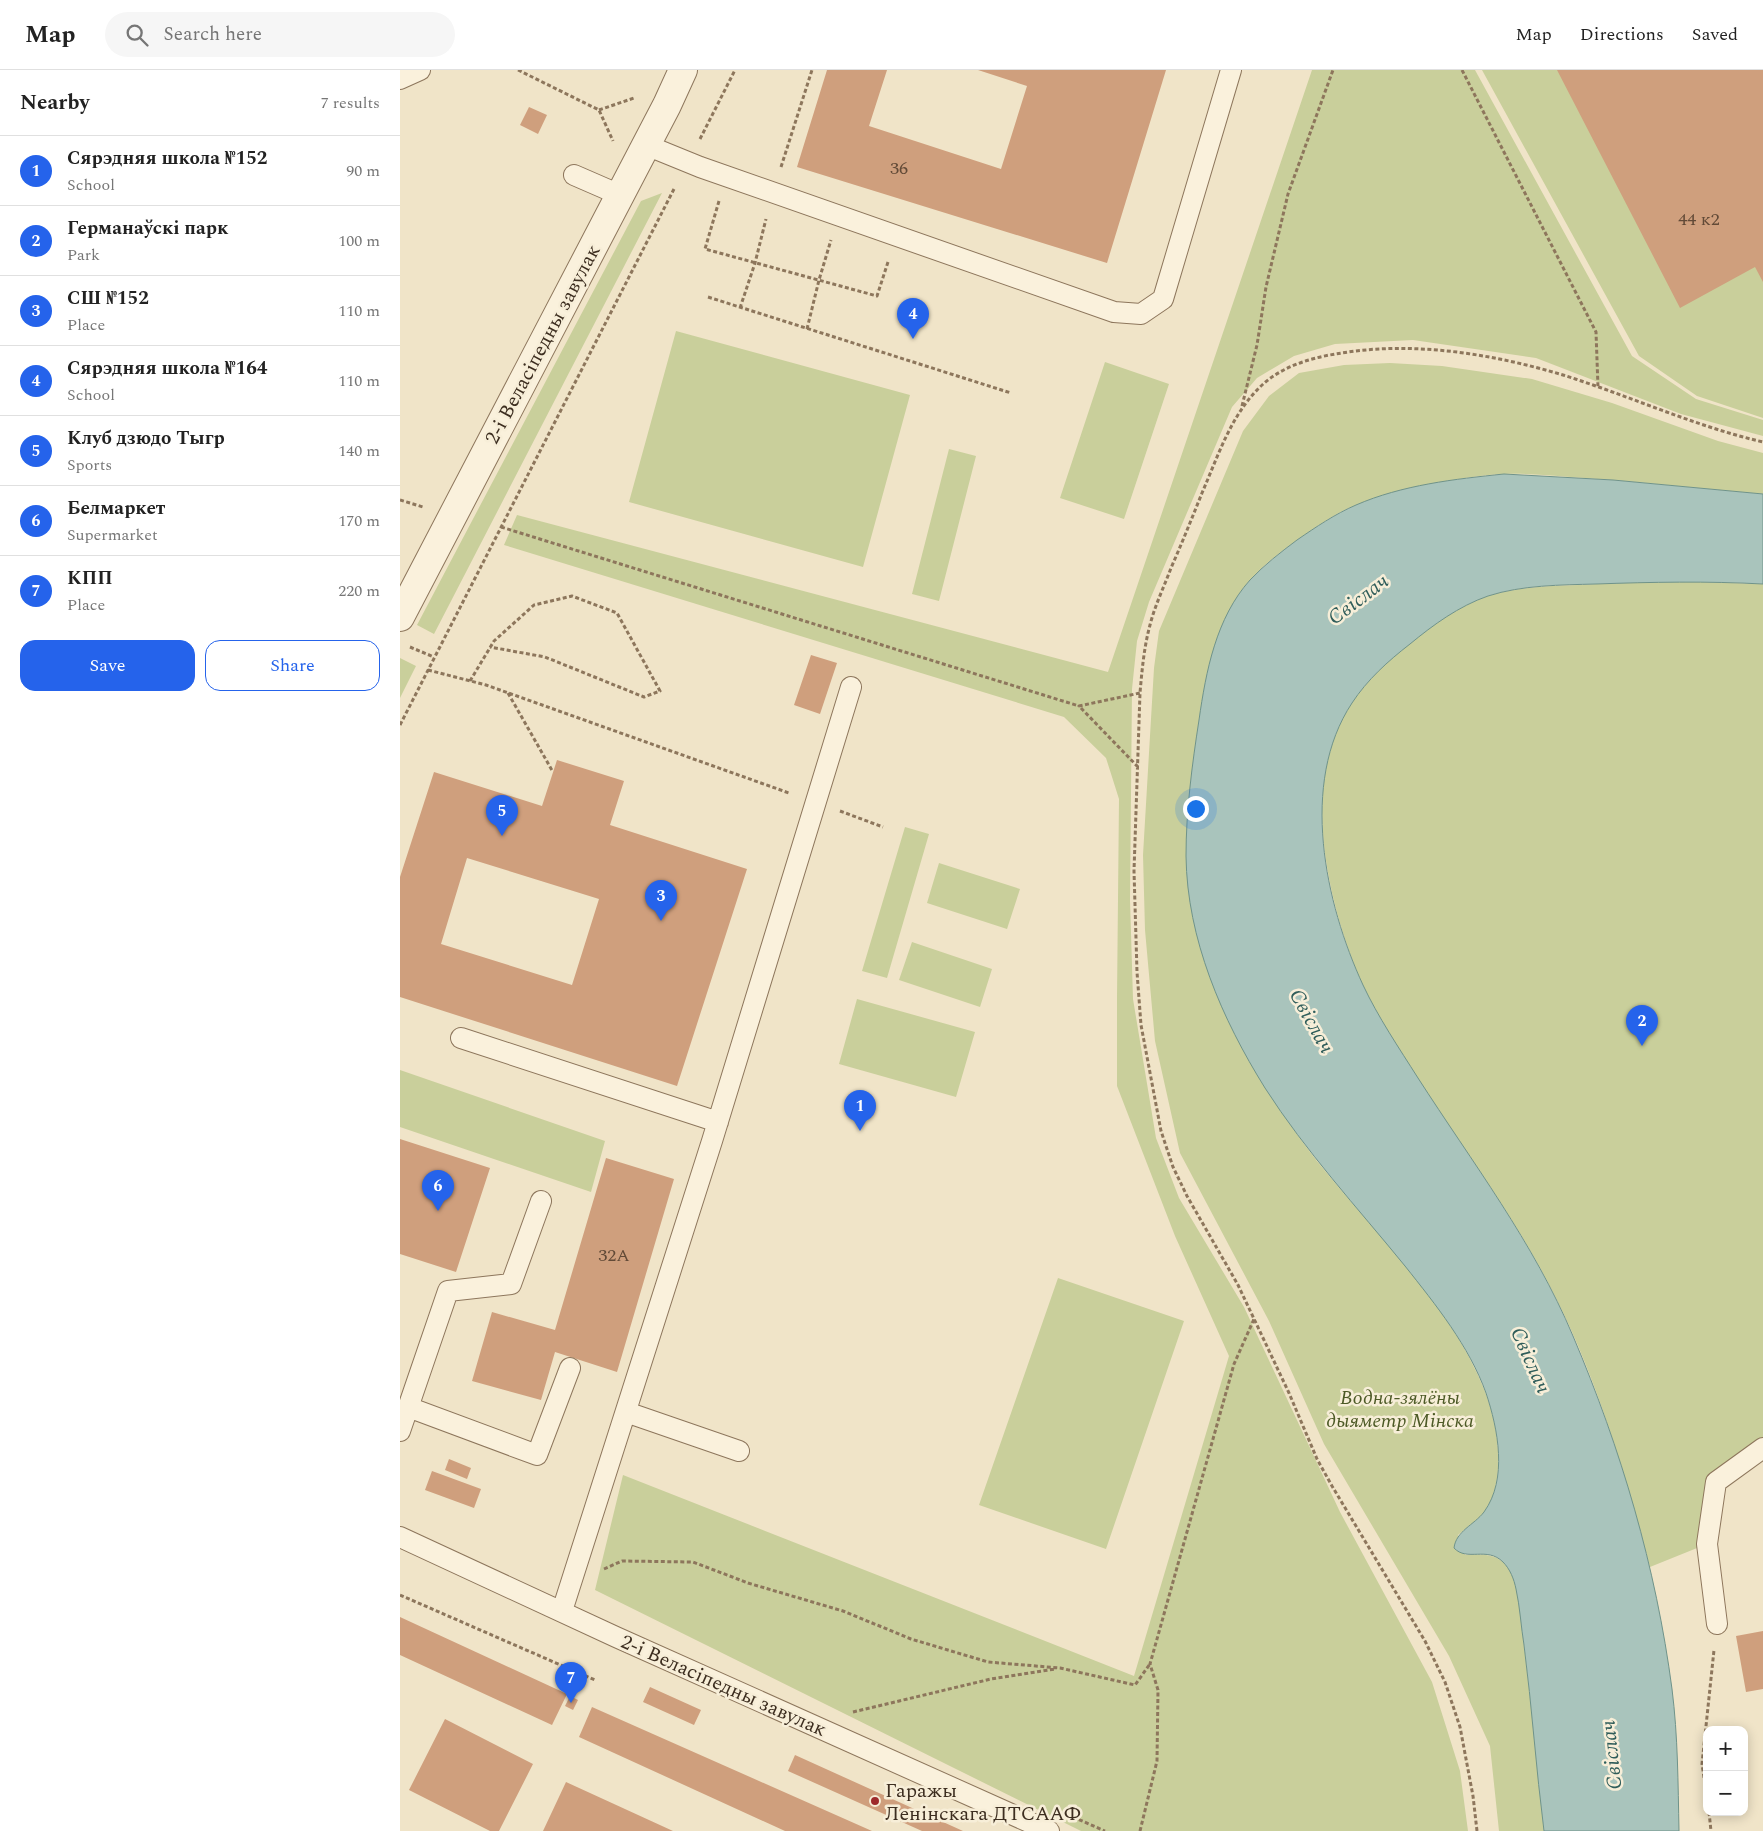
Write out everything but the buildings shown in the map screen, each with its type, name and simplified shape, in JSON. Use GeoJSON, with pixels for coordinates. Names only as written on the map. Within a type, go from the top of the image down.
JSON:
{"type":"FeatureCollection","features":[{"type":"Feature","properties":{"kind":"street","name":"2-і Веласіпедны завулак"},"geometry":{"type":"LineString","coordinates":[[400,617],[646,145],[683,70]]}},
{"type":"Feature","properties":{"kind":"lane"},"geometry":{"type":"LineString","coordinates":[[400,79],[420,70]]}},
{"type":"Feature","properties":{"kind":"lane"},"geometry":{"type":"LineString","coordinates":[[646,145],[688,163],[1114,312],[1141,314],[1163,299],[1231,70]]}},
{"type":"Feature","properties":{"kind":"lane"},"geometry":{"type":"LineString","coordinates":[[574,174],[620,195]]}},
{"type":"Feature","properties":{"kind":"lane"},"geometry":{"type":"LineString","coordinates":[[562,1611],[718,1122],[851,687]]}},
{"type":"Feature","properties":{"kind":"lane"},"geometry":{"type":"LineString","coordinates":[[461,1038],[718,1122]]}},
{"type":"Feature","properties":{"kind":"lane"},"geometry":{"type":"LineString","coordinates":[[400,1431],[448,1291],[511,1284],[541,1201]]}},
{"type":"Feature","properties":{"kind":"lane"},"geometry":{"type":"LineString","coordinates":[[408,1407],[537,1455],[570,1368]]}},
{"type":"Feature","properties":{"kind":"lane"},"geometry":{"type":"LineString","coordinates":[[626,1412],[739,1451]]}},
{"type":"Feature","properties":{"kind":"lane"},"geometry":{"type":"LineString","coordinates":[[1717,1624],[1707,1544],[1716,1482],[1763,1448]]}},
{"type":"Feature","properties":{"kind":"lane","name":"2-і Веласіпедны завулак"},"geometry":{"type":"LineString","coordinates":[[400,1537],[616,1637],[1049,1831]]}},
{"type":"Feature","properties":{"kind":"path"},"geometry":{"type":"LineString","coordinates":[[518,70],[599,110],[617,148]]}},
{"type":"Feature","properties":{"kind":"path"},"geometry":{"type":"LineString","coordinates":[[400,725],[735,70]]}},
{"type":"Feature","properties":{"kind":"path"},"geometry":{"type":"LineString","coordinates":[[740,308],[755,263],[773,193],[812,70]]}},
{"type":"Feature","properties":{"kind":"path"},"geometry":{"type":"LineString","coordinates":[[1333,70],[1288,194],[1266,287],[1257,345],[1241,409],[1216,462],[1150,624],[1142,665],[1140,693],[1134,871],[1140,1025],[1161,1131],[1173,1167],[1187,1196],[1238,1285],[1317,1459],[1424,1641],[1445,1682],[1460,1727],[1473,1796],[1477,1831]]}},
{"type":"Feature","properties":{"kind":"path"},"geometry":{"type":"LineString","coordinates":[[1462,70],[1596,332],[1598,387]]}},
{"type":"Feature","properties":{"kind":"path"},"geometry":{"type":"LineString","coordinates":[[599,110],[636,98]]}},
{"type":"Feature","properties":{"kind":"path"},"geometry":{"type":"LineString","coordinates":[[726,176],[705,249],[878,296],[896,236]]}},
{"type":"Feature","properties":{"kind":"path"},"geometry":{"type":"LineString","coordinates":[[807,329],[819,280],[839,216]]}},
{"type":"Feature","properties":{"kind":"path"},"geometry":{"type":"LineString","coordinates":[[708,297],[1011,393]]}},
{"type":"Feature","properties":{"kind":"path"},"geometry":{"type":"LineString","coordinates":[[1241,409],[1260,386],[1280,372],[1324,356],[1376,349],[1433,350],[1497,359],[1539,369],[1598,387],[1711,428],[1763,442]]}},
{"type":"Feature","properties":{"kind":"path"},"geometry":{"type":"LineString","coordinates":[[400,500],[422,507]]}},
{"type":"Feature","properties":{"kind":"path"},"geometry":{"type":"LineString","coordinates":[[501,528],[1079,706],[1138,767]]}},
{"type":"Feature","properties":{"kind":"path"},"geometry":{"type":"LineString","coordinates":[[470,681],[494,641],[534,605],[572,596],[617,614],[660,691],[644,697],[545,657],[490,648]]}},
{"type":"Feature","properties":{"kind":"path"},"geometry":{"type":"LineString","coordinates":[[408,646],[434,658]]}},
{"type":"Feature","properties":{"kind":"path"},"geometry":{"type":"LineString","coordinates":[[428,670],[508,693],[883,827]]}},
{"type":"Feature","properties":{"kind":"path"},"geometry":{"type":"LineString","coordinates":[[508,693],[553,772]]}},
{"type":"Feature","properties":{"kind":"path"},"geometry":{"type":"LineString","coordinates":[[1079,706],[1140,693]]}},
{"type":"Feature","properties":{"kind":"path"},"geometry":{"type":"LineString","coordinates":[[571,1584],[622,1561],[693,1562],[748,1583],[842,1611],[911,1639],[988,1662],[1060,1668],[1135,1685],[1150,1664],[1234,1364],[1254,1319]]}},
{"type":"Feature","properties":{"kind":"path"},"geometry":{"type":"LineString","coordinates":[[400,1595],[595,1680]]}},
{"type":"Feature","properties":{"kind":"path"},"geometry":{"type":"LineString","coordinates":[[1703,1771],[1702,1764],[1717,1624]]}},
{"type":"Feature","properties":{"kind":"path"},"geometry":{"type":"LineString","coordinates":[[1140,1831],[1157,1762],[1158,1690],[1150,1664]]}},
{"type":"Feature","properties":{"kind":"path"},"geometry":{"type":"LineString","coordinates":[[844,1714],[991,1679],[1060,1668]]}},
{"type":"Feature","properties":{"kind":"path"},"geometry":{"type":"LineString","coordinates":[[1710,1816],[1712,1831]]}},
{"type":"Feature","properties":{"kind":"green space"},"geometry":{"type":"Polygon","coordinates":[[[1312,70],[1475,70],[1632,356],[1696,399],[1763,420],[1763,436],[1681,414],[1536,358],[1413,340],[1335,344],[1294,356],[1257,378],[1232,407],[1149,602],[1137,641],[1132,689],[1130,900],[1133,999],[1156,1138],[1179,1198],[1244,1307],[1340,1512],[1432,1682],[1460,1771],[1468,1831],[1081,1831],[595,1590],[623,1475],[1134,1676],[1229,1356],[1175,1236],[1117,1086],[1119,799],[1106,758],[1064,717],[504,545],[517,515],[1108,672],[1312,70]]]}},
{"type":"Feature","properties":{"kind":"green space"},"geometry":{"type":"Polygon","coordinates":[[[1482,70],[1763,70],[1763,418],[1697,396],[1639,356],[1482,70]]]}},
{"type":"Feature","properties":{"kind":"green space"},"geometry":{"type":"Polygon","coordinates":[[[662,193],[434,634],[417,625],[641,201],[662,193]]]}},
{"type":"Feature","properties":{"kind":"green space"},"geometry":{"type":"Polygon","coordinates":[[[676,331],[910,395],[863,567],[629,502],[676,331]]]}},
{"type":"Feature","properties":{"kind":"green space"},"geometry":{"type":"Polygon","coordinates":[[[1105,362],[1169,384],[1124,519],[1060,498],[1105,362]]]}},
{"type":"Feature","properties":{"kind":"green space","name":"Водна-зялёны дыяметр Мінска"},"geometry":{"type":"Polygon","coordinates":[[[1390,363],[1442,366],[1532,379],[1612,403],[1718,441],[1763,453],[1763,494],[1535,474],[1504,474],[1478,476],[1439,483],[1372,500],[1347,509],[1319,525],[1274,557],[1252,578],[1239,594],[1229,612],[1214,649],[1201,708],[1190,789],[1187,828],[1188,865],[1198,937],[1223,1009],[1259,1076],[1296,1133],[1317,1161],[1409,1270],[1452,1328],[1469,1358],[1489,1403],[1498,1452],[1496,1485],[1491,1501],[1483,1514],[1458,1535],[1465,1555],[1485,1555],[1497,1558],[1507,1566],[1517,1588],[1544,1831],[1499,1831],[1490,1746],[1449,1656],[1324,1444],[1269,1321],[1180,1153],[1155,1041],[1145,930],[1143,855],[1154,668],[1159,631],[1243,431],[1269,396],[1299,373],[1344,365],[1390,363]]]}},
{"type":"Feature","properties":{"kind":"green space"},"geometry":{"type":"Polygon","coordinates":[[[949,449],[976,456],[939,601],[912,594],[949,449]]]}},
{"type":"Feature","properties":{"kind":"green space"},"geometry":{"type":"Polygon","coordinates":[[[1671,581],[1763,584],[1763,1448],[1716,1482],[1707,1544],[1650,1567],[1617,1451],[1604,1413],[1575,1338],[1558,1302],[1518,1231],[1427,1094],[1384,1024],[1360,980],[1344,937],[1332,894],[1323,838],[1322,810],[1329,755],[1338,729],[1351,704],[1386,664],[1419,636],[1447,616],[1488,596],[1522,589],[1671,581]]]}},
{"type":"Feature","properties":{"kind":"green space"},"geometry":{"type":"Polygon","coordinates":[[[400,658],[416,666],[400,698],[400,658]]]}},
{"type":"Feature","properties":{"kind":"green space"},"geometry":{"type":"Polygon","coordinates":[[[905,827],[929,834],[887,978],[862,971],[905,827]]]}},
{"type":"Feature","properties":{"kind":"green space"},"geometry":{"type":"Polygon","coordinates":[[[939,863],[1020,889],[1007,929],[927,903],[939,863]]]}},
{"type":"Feature","properties":{"kind":"green space"},"geometry":{"type":"Polygon","coordinates":[[[912,942],[992,969],[980,1007],[899,980],[912,942]]]}},
{"type":"Feature","properties":{"kind":"green space"},"geometry":{"type":"Polygon","coordinates":[[[857,999],[975,1032],[956,1097],[839,1064],[857,999]]]}},
{"type":"Feature","properties":{"kind":"green space"},"geometry":{"type":"Polygon","coordinates":[[[400,1070],[605,1141],[591,1192],[400,1127],[400,1070]]]}},
{"type":"Feature","properties":{"kind":"green space"},"geometry":{"type":"Polygon","coordinates":[[[1058,1278],[1184,1321],[1106,1549],[979,1505],[1058,1278]]]}},
{"type":"Feature","properties":{"kind":"water","name":"Свіслач"},"geometry":{"type":"Polygon","coordinates":[[[1504,474],[1613,480],[1763,494],[1763,584],[1659,582],[1542,586],[1501,592],[1488,596],[1477,600],[1437,623],[1386,664],[1364,686],[1352,703],[1336,735],[1326,769],[1322,806],[1323,843],[1329,881],[1349,953],[1363,985],[1396,1044],[1501,1204],[1540,1268],[1573,1336],[1621,1465],[1646,1553],[1665,1643],[1675,1724],[1679,1831],[1544,1831],[1527,1668],[1519,1603],[1514,1582],[1508,1568],[1497,1557],[1484,1554],[1465,1554],[1454,1548],[1458,1537],[1484,1512],[1496,1485],[1498,1469],[1497,1438],[1486,1393],[1471,1359],[1451,1326],[1405,1266],[1297,1135],[1249,1062],[1221,1006],[1210,977],[1200,948],[1188,887],[1186,839],[1188,805],[1205,683],[1214,646],[1238,595],[1255,574],[1304,535],[1356,505],[1392,492],[1410,488],[1504,474]]]}},
{"type":"Feature","properties":{"kind":"place","name":"Сярэдняя школа №164"},"geometry":{"type":"Point","coordinates":[913,339]}},
{"type":"Feature","properties":{"kind":"place","name":"Клуб дзюдо Тыгр"},"geometry":{"type":"Point","coordinates":[502,836]}},
{"type":"Feature","properties":{"kind":"place","name":"СШ №152"},"geometry":{"type":"Point","coordinates":[661,921]}},
{"type":"Feature","properties":{"kind":"place","name":"Германаўскі парк"},"geometry":{"type":"Point","coordinates":[1642,1046]}},
{"type":"Feature","properties":{"kind":"place","name":"Сярэдняя школа №152"},"geometry":{"type":"Point","coordinates":[860,1131]}},
{"type":"Feature","properties":{"kind":"place","name":"Белмаркет"},"geometry":{"type":"Point","coordinates":[438,1211]}},
{"type":"Feature","properties":{"kind":"place","name":"КПП"},"geometry":{"type":"Point","coordinates":[571,1703]}},
{"type":"Feature","properties":{"kind":"place","name":"Гаражы Ленінскага ДТСААФ"},"geometry":{"type":"Point","coordinates":[875,1801]}}]}
